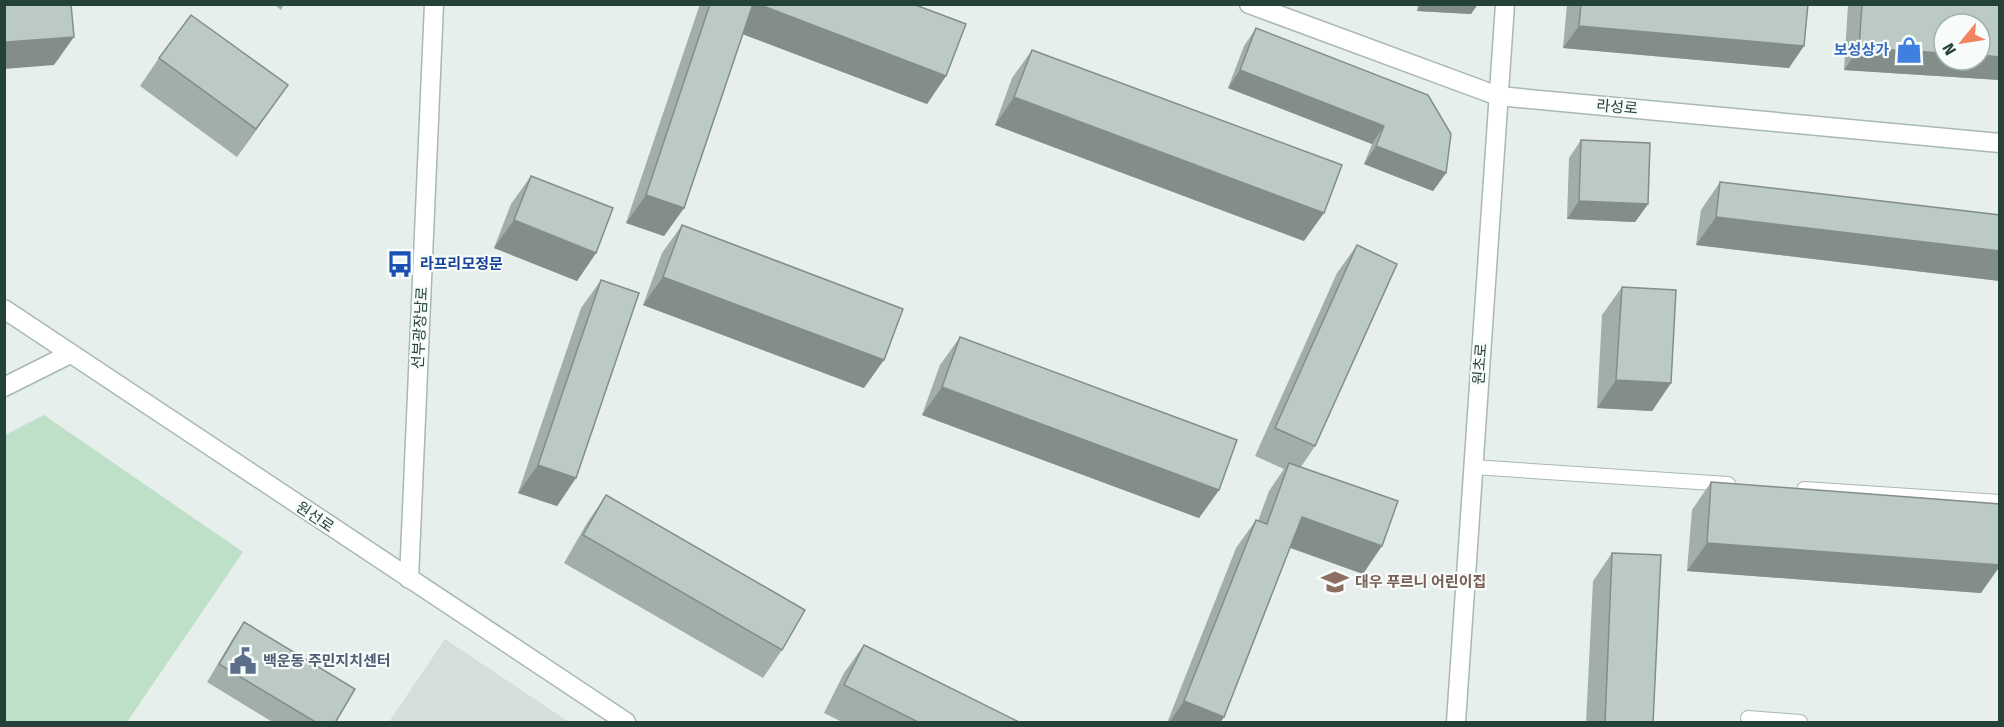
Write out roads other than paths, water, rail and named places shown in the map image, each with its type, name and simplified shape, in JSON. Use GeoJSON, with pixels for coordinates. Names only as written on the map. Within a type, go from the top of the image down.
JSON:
{"type":"FeatureCollection","features":[{"type":"Feature","properties":{"kind":"street","name":"선부광장남로"},"geometry":{"type":"LineString","coordinates":[[409,579],[434,4]]}},
{"type":"Feature","properties":{"kind":"street","name":"라성로"},"geometry":{"type":"LineString","coordinates":[[1249,4],[1498,96],[2000,142]]}},
{"type":"Feature","properties":{"kind":"street","name":"원초로"},"geometry":{"type":"LineString","coordinates":[[1456,723],[1505,4]]}},
{"type":"Feature","properties":{"kind":"street","name":"원선로"},"geometry":{"type":"LineString","coordinates":[[4,309],[626,723]]}},
{"type":"Feature","properties":{"kind":"street"},"geometry":{"type":"LineString","coordinates":[[4,387],[70,354]]}},
{"type":"Feature","properties":{"kind":"lane"},"geometry":{"type":"LineString","coordinates":[[1473,467],[1741,485]]}},
{"type":"Feature","properties":{"kind":"lane"},"geometry":{"type":"LineString","coordinates":[[1788,488],[2000,502]]}},
{"type":"Feature","properties":{"kind":"lane"},"geometry":{"type":"LineString","coordinates":[[1748,718],[1800,723]]}},
{"type":"Feature","properties":{"kind":"place","name":"보성상가"},"geometry":{"type":"Point","coordinates":[1909,50]}},
{"type":"Feature","properties":{"kind":"place","name":"라프리모정문"},"geometry":{"type":"Point","coordinates":[400,264]}},
{"type":"Feature","properties":{"kind":"place","name":"대우 푸르니 어린이집"},"geometry":{"type":"Point","coordinates":[1335,582]}},
{"type":"Feature","properties":{"kind":"place","name":"백운동 주민지치센터"},"geometry":{"type":"Point","coordinates":[243,661]}}]}
